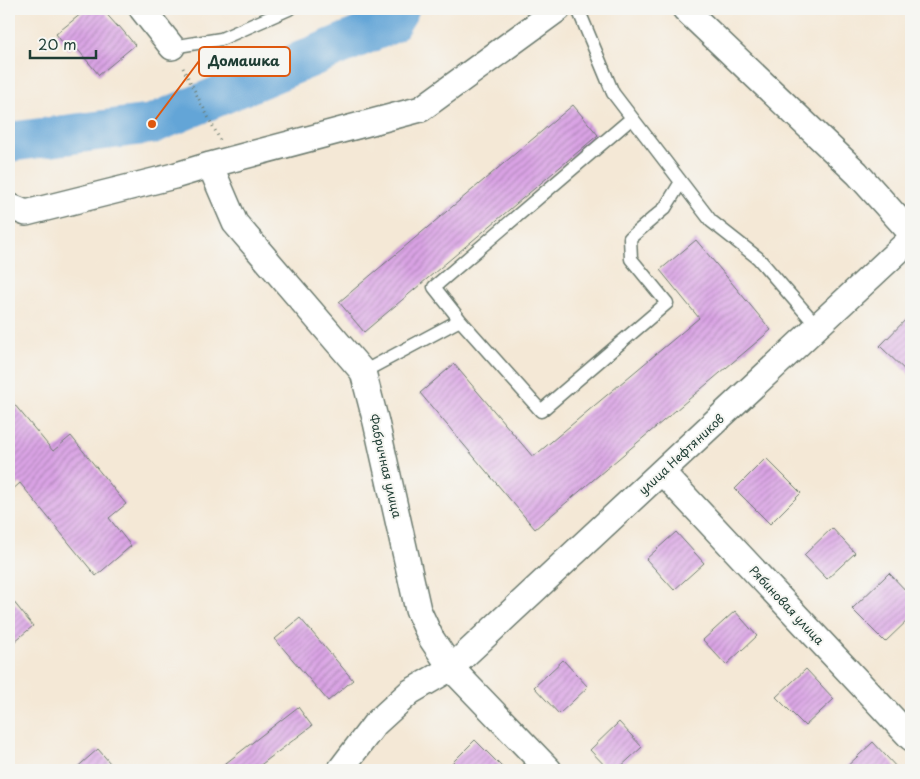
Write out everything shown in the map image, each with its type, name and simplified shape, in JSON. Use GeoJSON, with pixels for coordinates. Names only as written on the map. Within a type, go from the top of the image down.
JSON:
{"type":"FeatureCollection","features":[{"type":"Feature","properties":{"kind":"street"},"geometry":{"type":"LineString","coordinates":[[142,9],[172,47]]}},
{"type":"Feature","properties":{"kind":"street"},"geometry":{"type":"LineString","coordinates":[[9,206],[26,213],[174,176],[421,109],[558,9]]}},
{"type":"Feature","properties":{"kind":"street"},"geometry":{"type":"LineString","coordinates":[[685,9],[857,173],[911,233]]}},
{"type":"Feature","properties":{"kind":"street","name":"Фабричная улица"},"geometry":{"type":"LineString","coordinates":[[210,165],[235,223],[362,372],[376,422],[418,610],[431,638],[451,668],[549,770]]}},
{"type":"Feature","properties":{"kind":"street","name":"улица Нефтяников"},"geometry":{"type":"LineString","coordinates":[[340,770],[375,724],[410,692],[451,668],[911,239]]}},
{"type":"Feature","properties":{"kind":"street","name":"Рябиновая улица"},"geometry":{"type":"LineString","coordinates":[[662,472],[911,738]]}},
{"type":"Feature","properties":{"kind":"lane"},"geometry":{"type":"LineString","coordinates":[[172,47],[220,39],[289,9]]}},
{"type":"Feature","properties":{"kind":"lane"},"geometry":{"type":"LineString","coordinates":[[578,9],[613,93],[711,222],[758,258],[817,326]]}},
{"type":"Feature","properties":{"kind":"lane"},"geometry":{"type":"LineString","coordinates":[[632,118],[434,287],[460,320],[541,411],[667,303],[631,259],[630,238],[665,208],[681,182]]}},
{"type":"Feature","properties":{"kind":"lane"},"geometry":{"type":"LineString","coordinates":[[362,372],[460,320]]}},
{"type":"Feature","properties":{"kind":"path"},"geometry":{"type":"LineString","coordinates":[[188,77],[218,134]]}},
{"type":"Feature","properties":{"kind":"building"},"geometry":{"type":"Polygon","coordinates":[[[87,9],[102,9],[135,45],[99,75],[74,45],[68,50],[56,34],[87,9]]]}},
{"type":"Feature","properties":{"kind":"building"},"geometry":{"type":"Polygon","coordinates":[[[573,105],[598,135],[364,332],[339,302],[573,105]]]}},
{"type":"Feature","properties":{"kind":"building"},"geometry":{"type":"Polygon","coordinates":[[[696,240],[771,330],[535,529],[420,393],[454,364],[533,457],[699,318],[660,270],[696,240]]]}},
{"type":"Feature","properties":{"kind":"building"},"geometry":{"type":"Polygon","coordinates":[[[911,314],[911,376],[880,346],[911,314]]]}},
{"type":"Feature","properties":{"kind":"building"},"geometry":{"type":"Polygon","coordinates":[[[9,398],[53,451],[71,436],[126,504],[109,518],[131,546],[96,576],[20,483],[9,493],[9,398]]]}},
{"type":"Feature","properties":{"kind":"building"},"geometry":{"type":"Polygon","coordinates":[[[766,458],[801,493],[770,524],[735,489],[766,458]]]}},
{"type":"Feature","properties":{"kind":"building"},"geometry":{"type":"Polygon","coordinates":[[[832,528],[855,553],[827,579],[804,555],[832,528]]]}},
{"type":"Feature","properties":{"kind":"building"},"geometry":{"type":"Polygon","coordinates":[[[676,532],[704,563],[674,590],[646,559],[676,532]]]}},
{"type":"Feature","properties":{"kind":"building"},"geometry":{"type":"Polygon","coordinates":[[[889,573],[911,596],[911,617],[885,642],[852,609],[889,573]]]}},
{"type":"Feature","properties":{"kind":"building"},"geometry":{"type":"Polygon","coordinates":[[[9,596],[33,626],[9,646],[9,596]]]}},
{"type":"Feature","properties":{"kind":"building"},"geometry":{"type":"Polygon","coordinates":[[[735,611],[757,636],[726,665],[703,640],[735,611]]]}},
{"type":"Feature","properties":{"kind":"building"},"geometry":{"type":"Polygon","coordinates":[[[300,618],[353,680],[328,701],[275,639],[300,618]]]}},
{"type":"Feature","properties":{"kind":"building"},"geometry":{"type":"Polygon","coordinates":[[[563,660],[588,687],[559,714],[534,687],[563,660]]]}},
{"type":"Feature","properties":{"kind":"building"},"geometry":{"type":"Polygon","coordinates":[[[806,669],[834,699],[805,726],[776,697],[806,669]]]}},
{"type":"Feature","properties":{"kind":"building"},"geometry":{"type":"Polygon","coordinates":[[[298,707],[312,726],[254,770],[217,770],[298,707]]]}},
{"type":"Feature","properties":{"kind":"building"},"geometry":{"type":"Polygon","coordinates":[[[619,722],[642,747],[617,770],[609,770],[590,750],[619,722]]]}},
{"type":"Feature","properties":{"kind":"building"},"geometry":{"type":"Polygon","coordinates":[[[475,740],[505,770],[445,770],[475,740]]]}},
{"type":"Feature","properties":{"kind":"building"},"geometry":{"type":"Polygon","coordinates":[[[873,742],[899,770],[843,770],[873,742]]]}},
{"type":"Feature","properties":{"kind":"building"},"geometry":{"type":"Polygon","coordinates":[[[98,749],[116,770],[74,770],[98,749]]]}},
{"type":"Feature","properties":{"kind":"waterway"},"geometry":{"type":"LineString","coordinates":[[9,142],[152,124],[390,24],[399,9]]}},
{"type":"Feature","properties":{"kind":"place","name":"Домашка"},"geometry":{"type":"Point","coordinates":[152,124]}}]}
